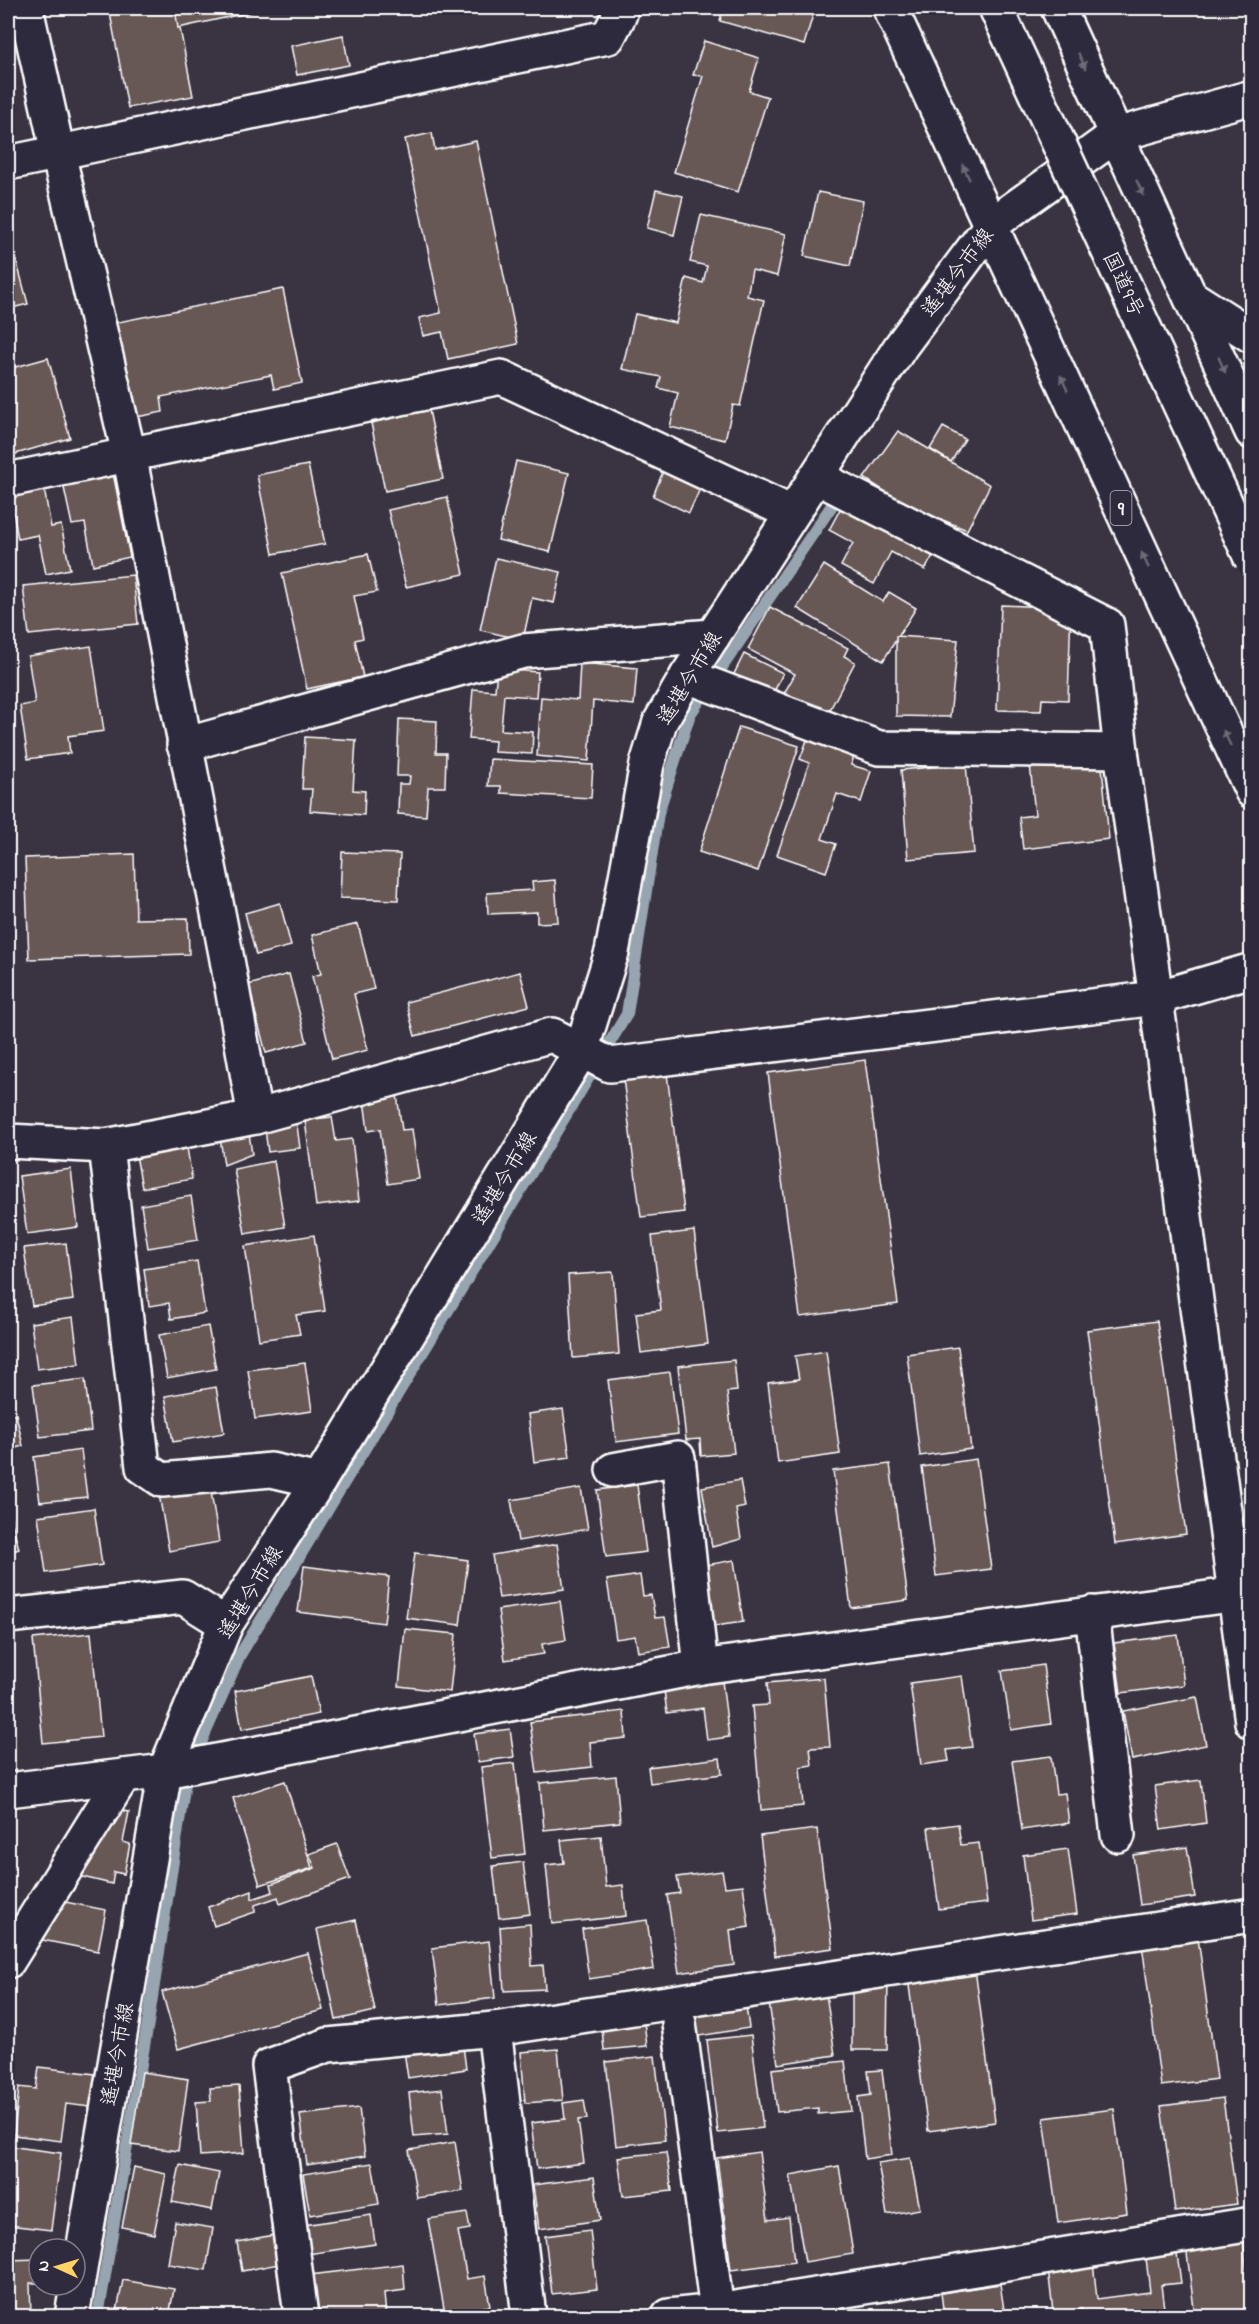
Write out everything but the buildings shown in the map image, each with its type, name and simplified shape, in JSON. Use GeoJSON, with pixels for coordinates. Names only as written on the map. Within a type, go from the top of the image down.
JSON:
{"type":"FeatureCollection","features":[{"type":"Feature","properties":{"kind":"main road"},"geometry":{"type":"LineString","coordinates":[[26,8],[129,454],[226,954],[255,1117]]}},
{"type":"Feature","properties":{"kind":"main road"},"geometry":{"type":"LineString","coordinates":[[8,163],[608,37],[620,14],[618,8]]}},
{"type":"Feature","properties":{"kind":"main road","name":"9"},"geometry":{"type":"LineString","coordinates":[[890,8],[1251,791]]}},
{"type":"Feature","properties":{"kind":"main road","name":"国道9号"},"geometry":{"type":"LineString","coordinates":[[996,8],[1251,560]]}},
{"type":"Feature","properties":{"kind":"main road"},"geometry":{"type":"LineString","coordinates":[[1058,8],[1251,432]]}},
{"type":"Feature","properties":{"kind":"main road"},"geometry":{"type":"LineString","coordinates":[[1116,135],[1251,97]]}},
{"type":"Feature","properties":{"kind":"main road","name":"遙堪今市線"},"geometry":{"type":"LineString","coordinates":[[72,2316],[165,1772],[226,1624],[319,1481],[580,1051],[612,952],[647,764],[660,722],[687,676],[901,346],[991,225],[1116,135]]}},
{"type":"Feature","properties":{"kind":"main road"},"geometry":{"type":"LineString","coordinates":[[1191,297],[1251,334]]}},
{"type":"Feature","properties":{"kind":"main road"},"geometry":{"type":"LineString","coordinates":[[8,480],[501,377],[792,513]]}},
{"type":"Feature","properties":{"kind":"main road"},"geometry":{"type":"LineString","coordinates":[[818,477],[1107,624],[1121,751],[1243,1593],[1251,1722]]}},
{"type":"Feature","properties":{"kind":"main road"},"geometry":{"type":"LineString","coordinates":[[184,745],[523,651],[713,636]]}},
{"type":"Feature","properties":{"kind":"main road"},"geometry":{"type":"LineString","coordinates":[[687,676],[879,748],[1121,751]]}},
{"type":"Feature","properties":{"kind":"main road"},"geometry":{"type":"LineString","coordinates":[[8,1141],[106,1146],[255,1117],[552,1035],[610,1065],[1156,998],[1251,970]]}},
{"type":"Feature","properties":{"kind":"main road"},"geometry":{"type":"LineString","coordinates":[[106,1146],[143,1467],[162,1480],[271,1470],[319,1481]]}},
{"type":"Feature","properties":{"kind":"main road"},"geometry":{"type":"LineString","coordinates":[[613,1470],[678,1458],[701,1667]]}},
{"type":"Feature","properties":{"kind":"main road"},"geometry":{"type":"LineString","coordinates":[[8,1790],[165,1772],[701,1667],[1243,1593]]}},
{"type":"Feature","properties":{"kind":"main road"},"geometry":{"type":"LineString","coordinates":[[8,1616],[183,1597],[226,1624]]}},
{"type":"Feature","properties":{"kind":"main road"},"geometry":{"type":"LineString","coordinates":[[1092,1613],[1118,1835]]}},
{"type":"Feature","properties":{"kind":"main road"},"geometry":{"type":"LineString","coordinates":[[8,1961],[123,1776]]}},
{"type":"Feature","properties":{"kind":"main road"},"geometry":{"type":"LineString","coordinates":[[301,2316],[268,2066],[328,2045],[494,2029],[1251,1915]]}},
{"type":"Feature","properties":{"kind":"main road"},"geometry":{"type":"LineString","coordinates":[[679,2024],[717,2311]]}},
{"type":"Feature","properties":{"kind":"main road"},"geometry":{"type":"LineString","coordinates":[[494,2029],[529,2316]]}},
{"type":"Feature","properties":{"kind":"main road"},"geometry":{"type":"LineString","coordinates":[[669,2316],[717,2311],[1251,2224]]}},
{"type":"Feature","properties":{"kind":"waterway"},"geometry":{"type":"LineString","coordinates":[[98,2316],[149,2017],[186,1776],[240,1655],[627,1014],[658,813],[690,714],[837,498]]}}]}
